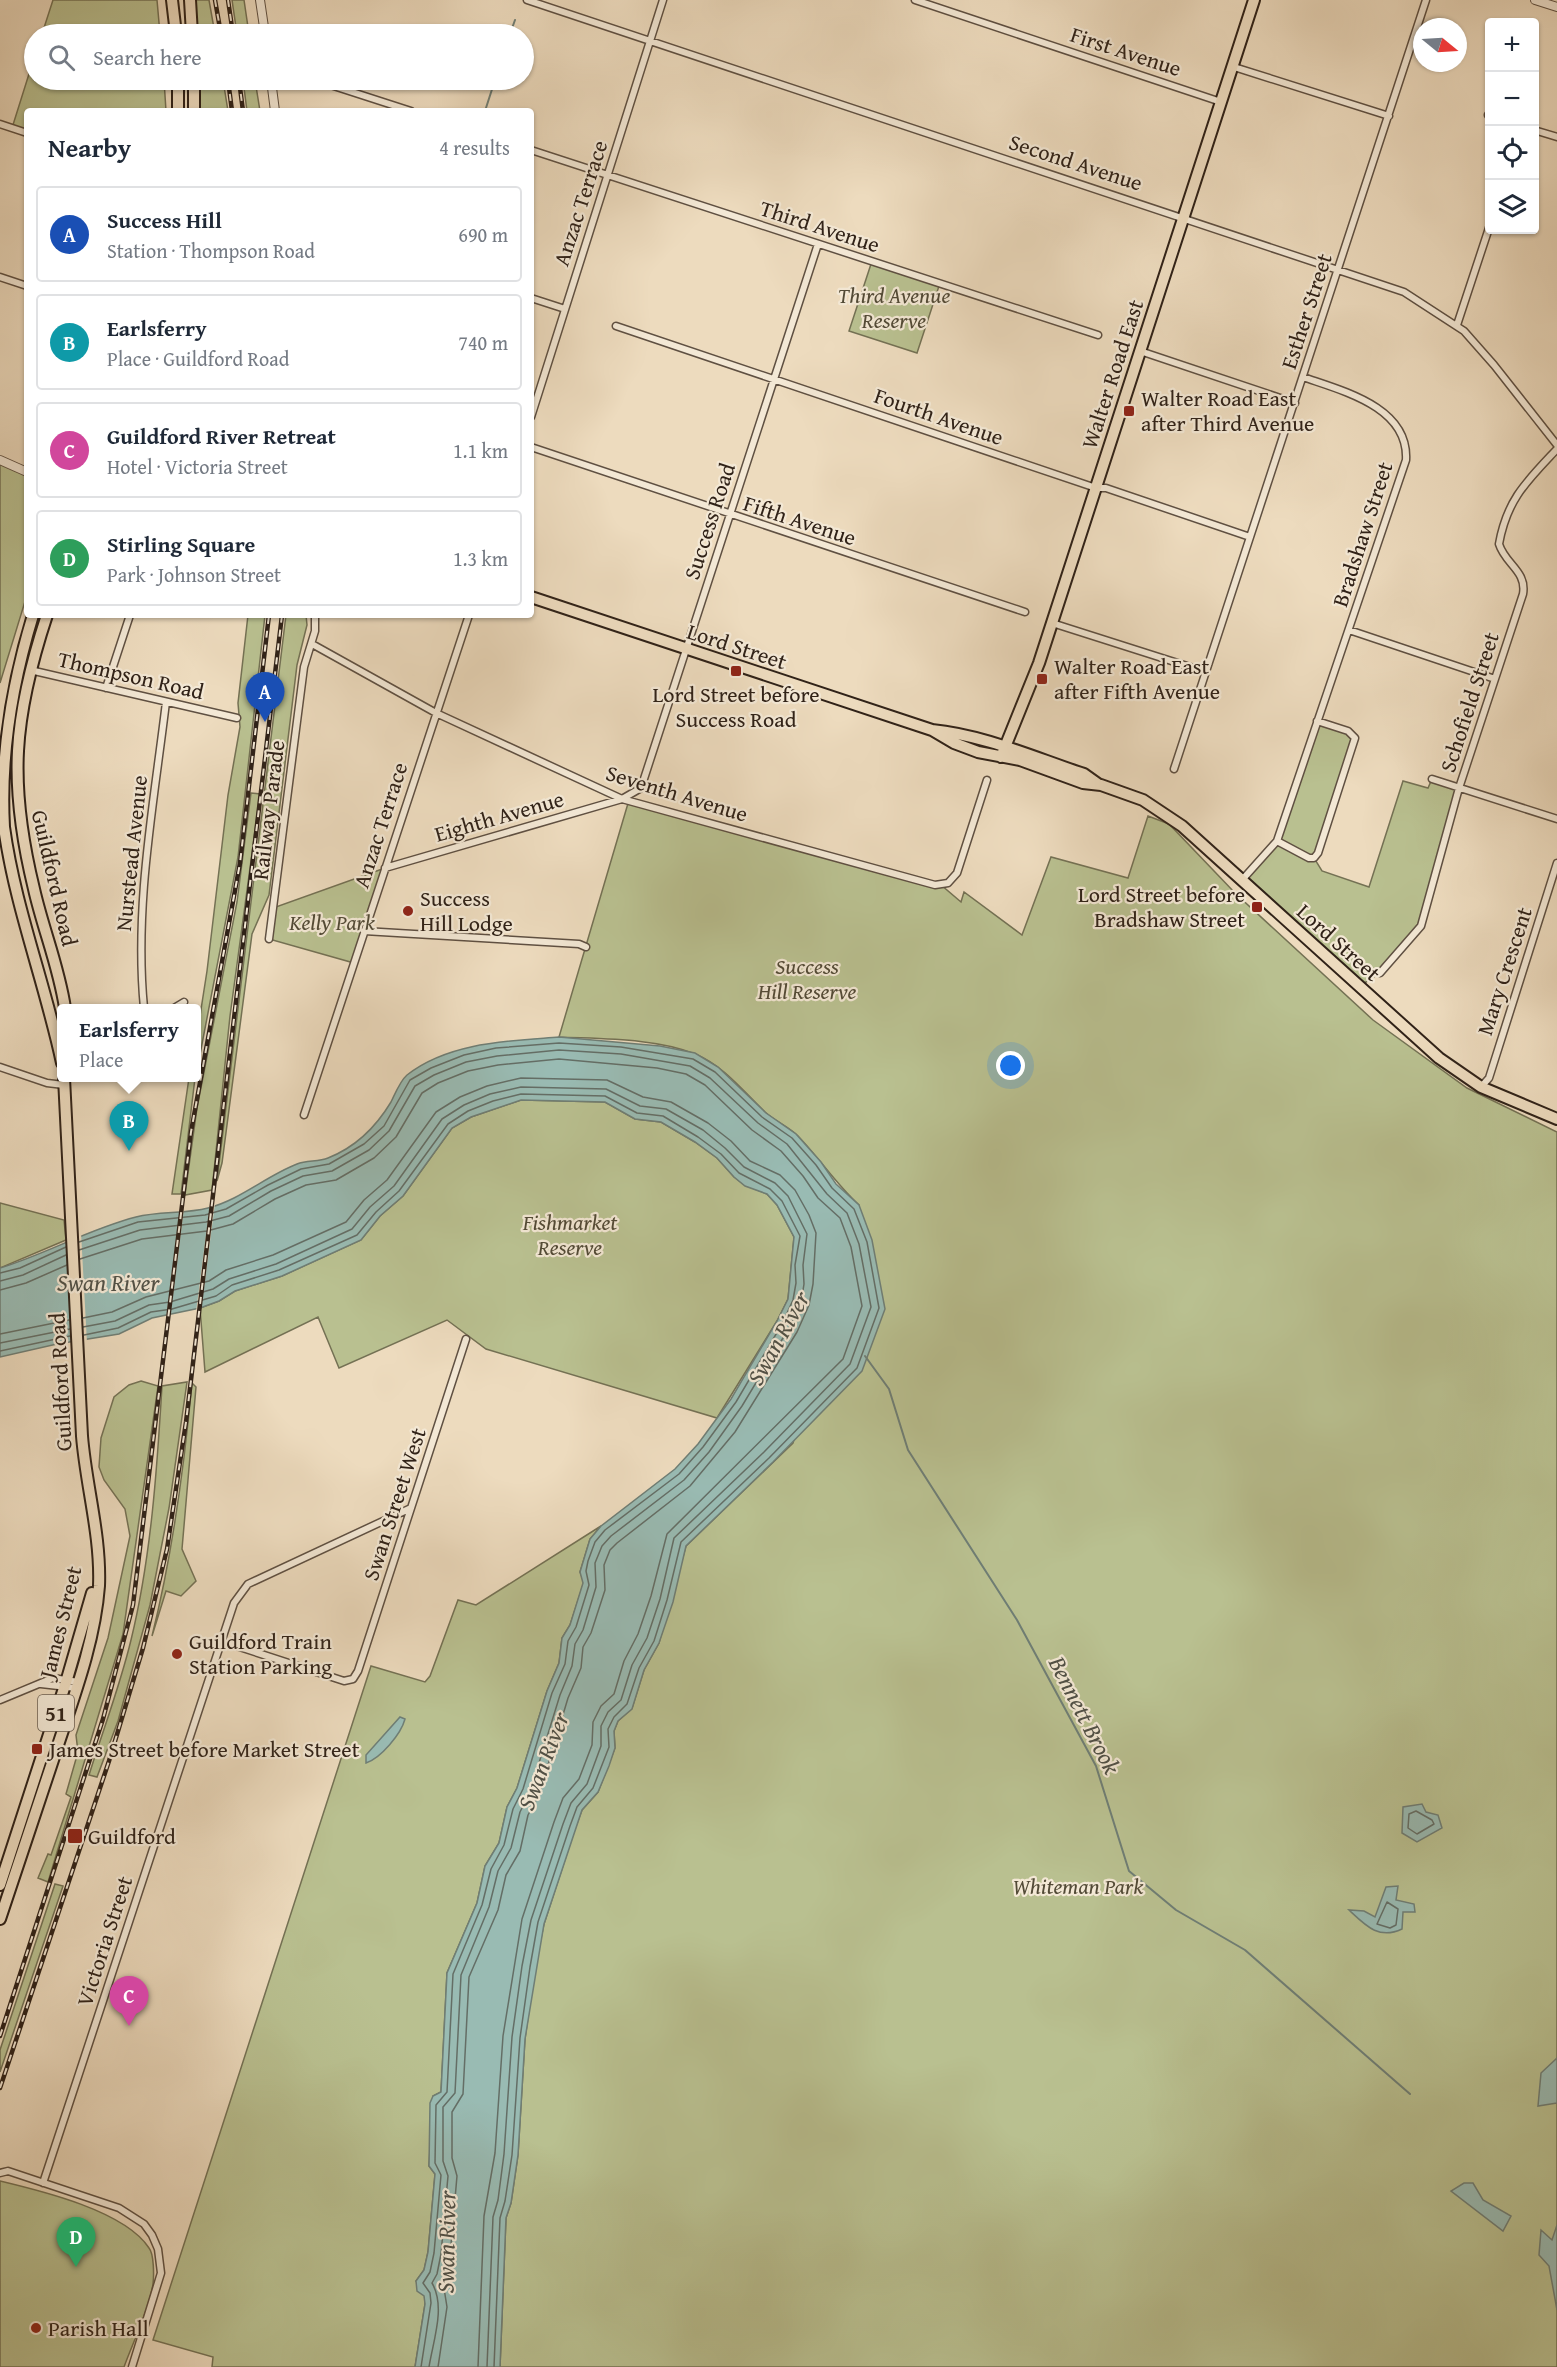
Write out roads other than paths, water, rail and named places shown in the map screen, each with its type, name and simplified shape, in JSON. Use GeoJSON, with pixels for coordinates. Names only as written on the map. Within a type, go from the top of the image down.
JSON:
{"type":"FeatureCollection","features":[{"type":"Feature","properties":{"kind":"main road"},"geometry":{"type":"LineString","coordinates":[[172,0],[175,24]]}},
{"type":"Feature","properties":{"kind":"main road"},"geometry":{"type":"LineString","coordinates":[[190,0],[191,24]]}},
{"type":"Feature","properties":{"kind":"main road","name":"Walter Road East"},"geometry":{"type":"LineString","coordinates":[[1003,752],[1027,696],[1052,623],[1254,0]]}},
{"type":"Feature","properties":{"kind":"main road"},"geometry":{"type":"LineString","coordinates":[[178,90],[178,108]]}},
{"type":"Feature","properties":{"kind":"main road"},"geometry":{"type":"LineString","coordinates":[[194,90],[194,108]]}},
{"type":"Feature","properties":{"kind":"main road","name":"Lord Street"},"geometry":{"type":"LineString","coordinates":[[534,598],[932,730],[958,733],[1020,760],[1083,783],[1101,785],[1155,807],[1182,826],[1439,1058],[1481,1087],[1557,1119]]}},
{"type":"Feature","properties":{"kind":"main road","name":"Guildford Road"},"geometry":{"type":"LineString","coordinates":[[32,618],[10,699],[3,762],[4,824],[14,882],[51,1009],[57,1038]]}},
{"type":"Feature","properties":{"kind":"main road","name":"Guildford Road"},"geometry":{"type":"LineString","coordinates":[[46,618],[21,710],[16,794],[34,891],[62,985],[64,1004]]}},
{"type":"Feature","properties":{"kind":"main road","name":"Guildford Road"},"geometry":{"type":"LineString","coordinates":[[64,1082],[82,1436],[97,1538]]}},
{"type":"Feature","properties":{"kind":"main road","name":"James Street"},"geometry":{"type":"LineString","coordinates":[[0,1919],[63,1729],[92,1590],[97,1538]]}},
{"type":"Feature","properties":{"kind":"main road","name":"James Street"},"geometry":{"type":"LineString","coordinates":[[0,1885],[36,1775],[72,1684]]}},
{"type":"Feature","properties":{"kind":"main road"},"geometry":{"type":"LineString","coordinates":[[36,1775],[53,1734],[63,1729]]}},
{"type":"Feature","properties":{"kind":"street"},"geometry":{"type":"LineString","coordinates":[[260,0],[263,24]]}},
{"type":"Feature","properties":{"kind":"street","name":"Second Avenue"},"geometry":{"type":"LineString","coordinates":[[527,0],[1339,268],[1404,292],[1457,325],[1494,365],[1556,445]]}},
{"type":"Feature","properties":{"kind":"street","name":"Anzac Terrace"},"geometry":{"type":"LineString","coordinates":[[534,407],[663,0]]}},
{"type":"Feature","properties":{"kind":"street","name":"First Avenue"},"geometry":{"type":"LineString","coordinates":[[915,0],[1222,103]]}},
{"type":"Feature","properties":{"kind":"street","name":"Esther Street"},"geometry":{"type":"LineString","coordinates":[[1174,769],[1426,0]]}},
{"type":"Feature","properties":{"kind":"street"},"geometry":{"type":"LineString","coordinates":[[1535,0],[1557,7]]}},
{"type":"Feature","properties":{"kind":"street"},"geometry":{"type":"LineString","coordinates":[[1234,66],[1389,116]]}},
{"type":"Feature","properties":{"kind":"street"},"geometry":{"type":"LineString","coordinates":[[272,90],[274,108]]}},
{"type":"Feature","properties":{"kind":"street"},"geometry":{"type":"LineString","coordinates":[[346,90],[402,108]]}},
{"type":"Feature","properties":{"kind":"street"},"geometry":{"type":"LineString","coordinates":[[0,124],[24,132]]}},
{"type":"Feature","properties":{"kind":"street"},"geometry":{"type":"LineString","coordinates":[[1539,132],[1557,137]]}},
{"type":"Feature","properties":{"kind":"street","name":"Third Avenue"},"geometry":{"type":"LineString","coordinates":[[534,151],[1098,335]]}},
{"type":"Feature","properties":{"kind":"street"},"geometry":{"type":"LineString","coordinates":[[1457,325],[1487,234]]}},
{"type":"Feature","properties":{"kind":"street","name":"Success Road"},"geometry":{"type":"LineString","coordinates":[[622,799],[641,788],[818,244]]}},
{"type":"Feature","properties":{"kind":"street"},"geometry":{"type":"LineString","coordinates":[[0,277],[24,285]]}},
{"type":"Feature","properties":{"kind":"street"},"geometry":{"type":"LineString","coordinates":[[534,299],[565,309]]}},
{"type":"Feature","properties":{"kind":"street","name":"Fourth Avenue"},"geometry":{"type":"LineString","coordinates":[[616,326],[1096,488],[1107,488],[1250,537]]}},
{"type":"Feature","properties":{"kind":"street"},"geometry":{"type":"LineString","coordinates":[[1140,351],[1295,403]]}},
{"type":"Feature","properties":{"kind":"street","name":"Bradshaw Street"},"geometry":{"type":"LineString","coordinates":[[1242,880],[1277,842],[1406,460],[1407,446],[1401,430],[1372,405],[1347,392],[1303,377]]}},
{"type":"Feature","properties":{"kind":"street"},"geometry":{"type":"LineString","coordinates":[[1556,445],[1557,434]]}},
{"type":"Feature","properties":{"kind":"street","name":"Schofield Street"},"geometry":{"type":"LineString","coordinates":[[1380,973],[1421,926],[1459,788],[1524,586],[1520,574],[1501,550],[1501,537],[1517,493],[1556,445]]}},
{"type":"Feature","properties":{"kind":"street","name":"Fifth Avenue"},"geometry":{"type":"LineString","coordinates":[[534,448],[730,516],[1025,612]]}},
{"type":"Feature","properties":{"kind":"street"},"geometry":{"type":"LineString","coordinates":[[0,460],[24,465]]}},
{"type":"Feature","properties":{"kind":"street"},"geometry":{"type":"LineString","coordinates":[[0,460],[24,471]]}},
{"type":"Feature","properties":{"kind":"street"},"geometry":{"type":"LineString","coordinates":[[106,688],[129,618]]}},
{"type":"Feature","properties":{"kind":"street","name":"Railway Parade"},"geometry":{"type":"LineString","coordinates":[[269,939],[304,667],[312,644],[315,618]]}},
{"type":"Feature","properties":{"kind":"street","name":"Anzac Terrace"},"geometry":{"type":"LineString","coordinates":[[304,1115],[468,618]]}},
{"type":"Feature","properties":{"kind":"street"},"geometry":{"type":"LineString","coordinates":[[1052,623],[1206,672]]}},
{"type":"Feature","properties":{"kind":"street"},"geometry":{"type":"LineString","coordinates":[[1348,630],[1495,679]]}},
{"type":"Feature","properties":{"kind":"street","name":"Seventh Avenue"},"geometry":{"type":"LineString","coordinates":[[312,644],[436,713],[622,799],[941,885],[948,883],[957,873],[987,780]]}},
{"type":"Feature","properties":{"kind":"street","name":"Thompson Road"},"geometry":{"type":"LineString","coordinates":[[17,667],[237,718]]}},
{"type":"Feature","properties":{"kind":"street","name":"Nurstead Avenue"},"geometry":{"type":"LineString","coordinates":[[144,1004],[140,974],[142,908],[166,702]]}},
{"type":"Feature","properties":{"kind":"street"},"geometry":{"type":"LineString","coordinates":[[1277,842],[1310,858],[1314,858],[1318,853],[1354,738],[1348,731],[1317,721]]}},
{"type":"Feature","properties":{"kind":"street"},"geometry":{"type":"LineString","coordinates":[[1432,779],[1557,819]]}},
{"type":"Feature","properties":{"kind":"street","name":"Eighth Avenue"},"geometry":{"type":"LineString","coordinates":[[385,868],[622,799]]}},
{"type":"Feature","properties":{"kind":"street","name":"Mary Crescent"},"geometry":{"type":"LineString","coordinates":[[1481,1087],[1489,1078],[1557,863]]}},
{"type":"Feature","properties":{"kind":"street"},"geometry":{"type":"LineString","coordinates":[[364,931],[579,944],[586,947]]}},
{"type":"Feature","properties":{"kind":"street"},"geometry":{"type":"LineString","coordinates":[[0,1067],[47,1083],[57,1082]]}},
{"type":"Feature","properties":{"kind":"street","name":"Swan Street West"},"geometry":{"type":"LineString","coordinates":[[221,1641],[344,1681],[353,1679],[358,1671],[466,1339]]}},
{"type":"Feature","properties":{"kind":"street","name":"Victoria Street"},"geometry":{"type":"LineString","coordinates":[[43,2183],[234,1603],[248,1584],[411,1508]]}},
{"type":"Feature","properties":{"kind":"street"},"geometry":{"type":"LineString","coordinates":[[0,1700],[41,1684],[72,1684]]}},
{"type":"Feature","properties":{"kind":"street"},"geometry":{"type":"LineString","coordinates":[[0,1903],[8,1894]]}},
{"type":"Feature","properties":{"kind":"street"},"geometry":{"type":"LineString","coordinates":[[2,2173],[8,2171],[132,2215],[148,2229],[158,2248],[161,2267],[158,2287],[132,2367]]}},
{"type":"Feature","properties":{"kind":"water","name":"Swan River"},"geometry":{"type":"Polygon","coordinates":[[[559,1037],[660,1046],[695,1053],[718,1067],[766,1113],[796,1134],[821,1162],[836,1184],[859,1205],[872,1240],[885,1309],[862,1371],[686,1546],[673,1602],[659,1643],[644,1670],[632,1709],[618,1721],[614,1731],[615,1748],[609,1766],[598,1792],[582,1810],[544,1924],[525,2039],[518,2155],[511,2203],[506,2218],[500,2367],[415,2367],[425,2304],[424,2296],[417,2291],[416,2281],[424,2270],[428,2252],[435,2174],[429,2166],[430,2103],[433,2096],[441,2092],[447,1973],[477,1903],[485,1866],[499,1843],[507,1807],[517,1788],[547,1691],[559,1663],[562,1638],[570,1625],[583,1583],[580,1572],[590,1539],[601,1526],[675,1469],[698,1444],[731,1399],[788,1299],[794,1237],[777,1205],[767,1194],[745,1186],[717,1158],[661,1122],[635,1119],[605,1102],[521,1100],[471,1117],[452,1128],[403,1196],[380,1216],[361,1240],[282,1276],[235,1291],[219,1301],[200,1308],[152,1318],[119,1334],[57,1344],[0,1357],[0,1268],[101,1228],[136,1217],[199,1210],[220,1204],[297,1164],[324,1159],[338,1153],[348,1148],[372,1128],[407,1075],[441,1056],[480,1045],[559,1037]]]}},
{"type":"Feature","properties":{"kind":"water"},"geometry":{"type":"Polygon","coordinates":[[[400,1717],[405,1719],[395,1738],[384,1751],[366,1763],[366,1755],[400,1717]]]}},
{"type":"Feature","properties":{"kind":"water"},"geometry":{"type":"Polygon","coordinates":[[[1422,1804],[1426,1812],[1438,1815],[1442,1828],[1417,1842],[1402,1833],[1403,1807],[1422,1804]]]}},
{"type":"Feature","properties":{"kind":"water"},"geometry":{"type":"Polygon","coordinates":[[[1398,1886],[1396,1900],[1414,1904],[1415,1912],[1403,1912],[1402,1929],[1386,1933],[1373,1930],[1349,1910],[1364,1911],[1375,1917],[1386,1887],[1398,1886]]]}},
{"type":"Feature","properties":{"kind":"water"},"geometry":{"type":"Polygon","coordinates":[[[1557,2058],[1557,2103],[1538,2106],[1541,2073],[1557,2058]]]}},
{"type":"Feature","properties":{"kind":"water"},"geometry":{"type":"Polygon","coordinates":[[[1464,2183],[1473,2183],[1483,2200],[1511,2216],[1503,2231],[1451,2191],[1464,2183]]]}},
{"type":"Feature","properties":{"kind":"water"},"geometry":{"type":"Polygon","coordinates":[[[1557,2225],[1557,2310],[1549,2266],[1539,2255],[1541,2230],[1552,2240],[1557,2225]]]}},
{"type":"Feature","properties":{"kind":"waterway"},"geometry":{"type":"LineString","coordinates":[[514,24],[515,20]]}},
{"type":"Feature","properties":{"kind":"waterway"},"geometry":{"type":"LineString","coordinates":[[486,108],[492,90]]}},
{"type":"Feature","properties":{"kind":"waterway","name":"Bennett Brook"},"geometry":{"type":"LineString","coordinates":[[865,1356],[889,1389],[908,1450],[1017,1620],[1096,1766],[1129,1871],[1176,1910],[1245,1950],[1410,2094]]}},
{"type":"Feature","properties":{"kind":"railway"},"geometry":{"type":"LineString","coordinates":[[215,0],[219,24]]}},
{"type":"Feature","properties":{"kind":"railway"},"geometry":{"type":"LineString","coordinates":[[228,0],[232,24]]}},
{"type":"Feature","properties":{"kind":"railway"},"geometry":{"type":"LineString","coordinates":[[229,90],[232,108]]}},
{"type":"Feature","properties":{"kind":"railway"},"geometry":{"type":"LineString","coordinates":[[240,90],[243,108]]}},
{"type":"Feature","properties":{"kind":"railway"},"geometry":{"type":"LineString","coordinates":[[201,1077],[240,863],[269,618]]}},
{"type":"Feature","properties":{"kind":"railway"},"geometry":{"type":"LineString","coordinates":[[0,2088],[109,1761],[143,1648],[167,1549],[186,1422],[282,618]]}},
{"type":"Feature","properties":{"kind":"railway"},"geometry":{"type":"LineString","coordinates":[[0,2036],[103,1719],[133,1605],[191,1132],[200,1082]]}},
{"type":"Feature","properties":{"kind":"place","name":"Walter Road East after Third Avenue"},"geometry":{"type":"Point","coordinates":[1129,411]}},
{"type":"Feature","properties":{"kind":"place","name":"Lord Street before Success Road"},"geometry":{"type":"Point","coordinates":[736,671]}},
{"type":"Feature","properties":{"kind":"place","name":"Walter Road East after Fifth Avenue"},"geometry":{"type":"Point","coordinates":[1042,679]}},
{"type":"Feature","properties":{"kind":"place","name":"Success Hill"},"geometry":{"type":"Point","coordinates":[265,722]}},
{"type":"Feature","properties":{"kind":"place","name":"Lord Street before Bradshaw Street"},"geometry":{"type":"Point","coordinates":[1257,907]}},
{"type":"Feature","properties":{"kind":"place","name":"Success Hill Lodge"},"geometry":{"type":"Point","coordinates":[408,911]}},
{"type":"Feature","properties":{"kind":"place","name":"Earlsferry"},"geometry":{"type":"Point","coordinates":[129,1151]}},
{"type":"Feature","properties":{"kind":"place","name":"Guildford Train Station Parking"},"geometry":{"type":"Point","coordinates":[177,1654]}},
{"type":"Feature","properties":{"kind":"place","name":"James Street before Market Street"},"geometry":{"type":"Point","coordinates":[37,1749]}},
{"type":"Feature","properties":{"kind":"place","name":"Guildford"},"geometry":{"type":"Point","coordinates":[75,1836]}},
{"type":"Feature","properties":{"kind":"place","name":"Guildford River Retreat"},"geometry":{"type":"Point","coordinates":[129,2026]}},
{"type":"Feature","properties":{"kind":"place","name":"Stirling Square"},"geometry":{"type":"Point","coordinates":[76,2267]}},
{"type":"Feature","properties":{"kind":"place","name":"Parish Hall"},"geometry":{"type":"Point","coordinates":[36,2328]}},
{"type":"Feature","properties":{"kind":"park label","name":"Third Avenue Reserve"},"geometry":{"type":"Point","coordinates":[894,308]}},
{"type":"Feature","properties":{"kind":"park label","name":"Kelly Park"},"geometry":{"type":"Point","coordinates":[332,922]}},
{"type":"Feature","properties":{"kind":"park label","name":"Success Hill Reserve"},"geometry":{"type":"Point","coordinates":[807,978]}},
{"type":"Feature","properties":{"kind":"park label","name":"Fishmarket Reserve"},"geometry":{"type":"Point","coordinates":[570,1234]}},
{"type":"Feature","properties":{"kind":"park label","name":"Whiteman Park"},"geometry":{"type":"Point","coordinates":[1078,1886]}}]}
